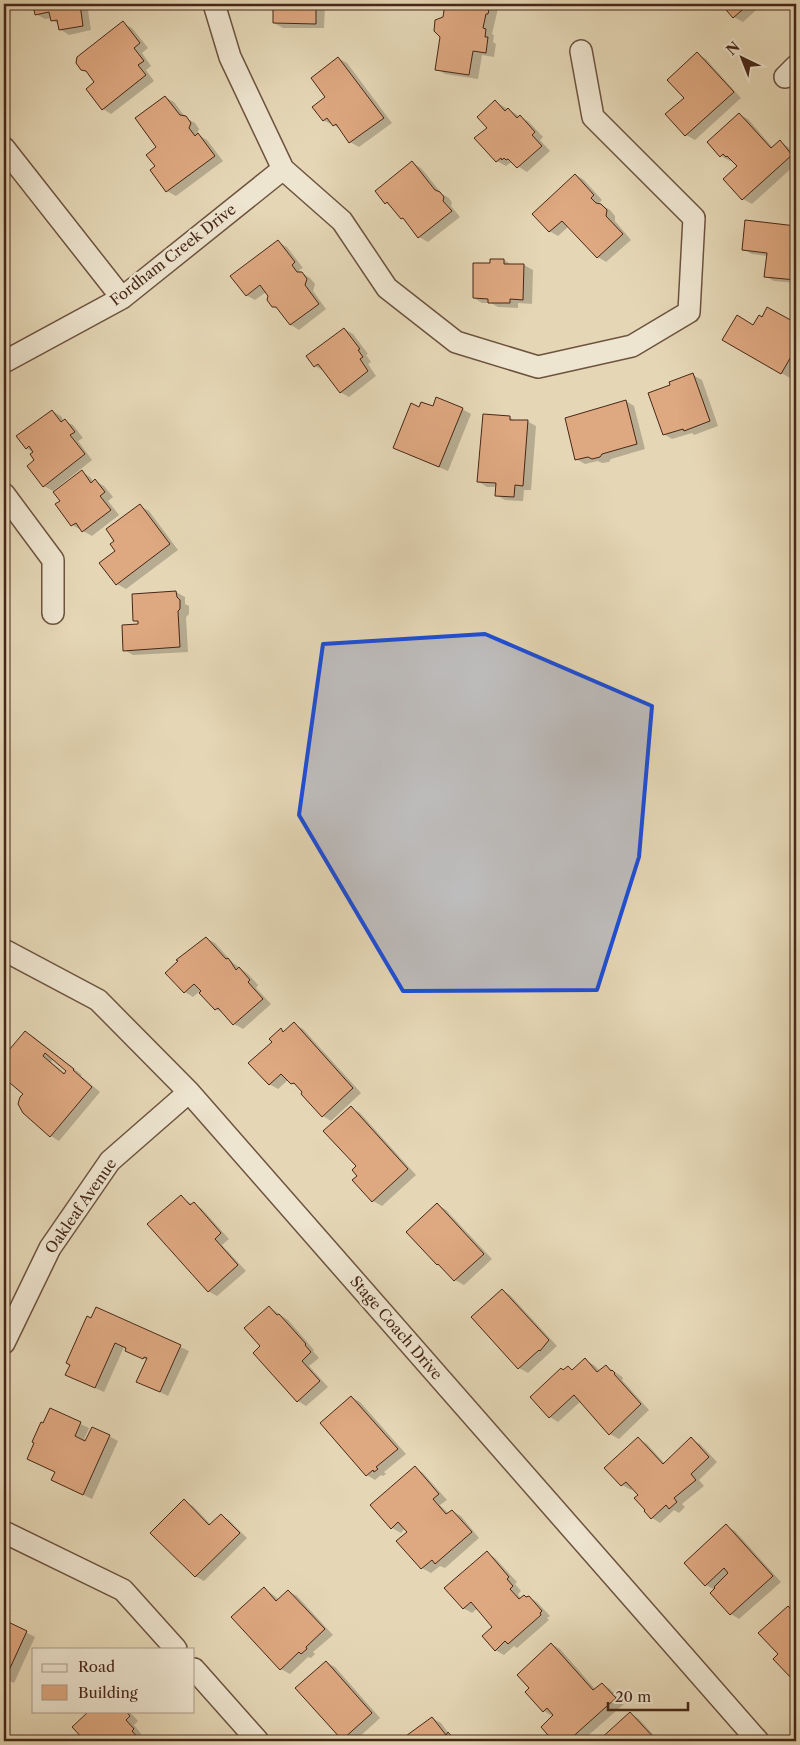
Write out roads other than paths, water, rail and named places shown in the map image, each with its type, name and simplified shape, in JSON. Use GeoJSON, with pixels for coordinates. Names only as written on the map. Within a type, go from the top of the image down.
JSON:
{"type":"FeatureCollection","features":[{"type":"Feature","properties":{"kind":"street"},"geometry":{"type":"LineString","coordinates":[[214,4],[230,57],[283,169],[342,221],[387,288],[456,342],[538,368],[632,346],[689,312],[694,218],[593,117],[581,51]]}},
{"type":"Feature","properties":{"kind":"street"},"geometry":{"type":"LineString","coordinates":[[4,148],[122,298]]}},
{"type":"Feature","properties":{"kind":"street","name":"Fordham Creek Drive"},"geometry":{"type":"LineString","coordinates":[[4,362],[122,298],[283,169]]}},
{"type":"Feature","properties":{"kind":"street"},"geometry":{"type":"LineString","coordinates":[[4,494],[53,560],[52,613]]}},
{"type":"Feature","properties":{"kind":"street","name":"Stage Coach Drive"},"geometry":{"type":"LineString","coordinates":[[4,950],[98,1000],[189,1092],[758,1741]]}},
{"type":"Feature","properties":{"kind":"street","name":"Oakleaf Avenue"},"geometry":{"type":"LineString","coordinates":[[4,1343],[50,1248],[110,1161],[189,1092]]}},
{"type":"Feature","properties":{"kind":"street"},"geometry":{"type":"LineString","coordinates":[[4,1532],[123,1590],[175,1648]]}},
{"type":"Feature","properties":{"kind":"street"},"geometry":{"type":"LineString","coordinates":[[195,1670],[258,1741]]}}]}
